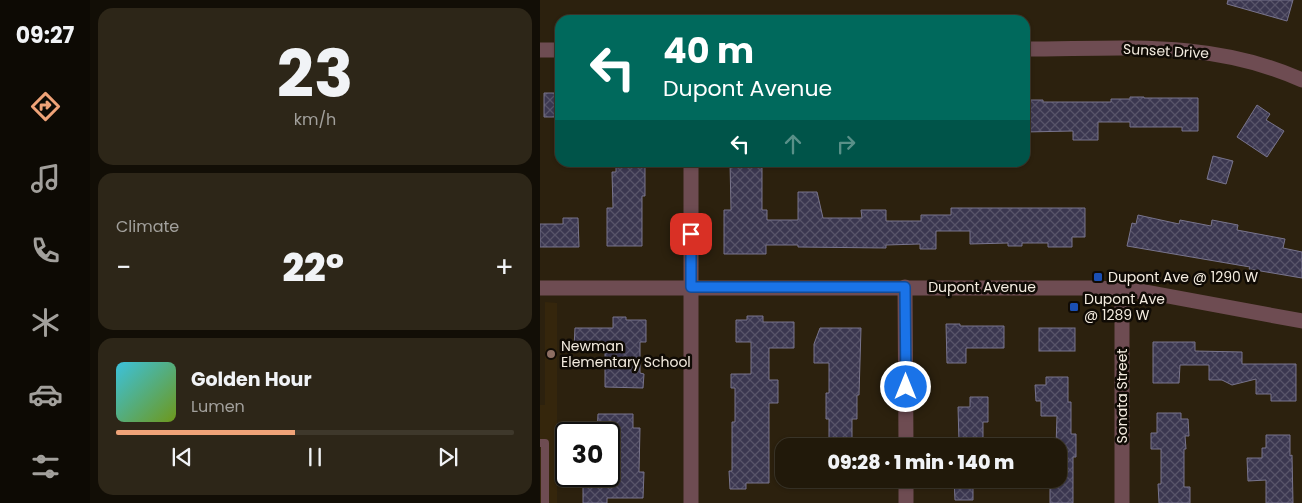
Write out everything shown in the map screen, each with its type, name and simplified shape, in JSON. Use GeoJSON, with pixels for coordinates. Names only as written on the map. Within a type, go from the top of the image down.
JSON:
{"type":"FeatureCollection","features":[{"type":"Feature","properties":{"kind":"street","name":"Sunset Drive"},"geometry":{"type":"LineString","coordinates":[[1030,49],[1165,48],[1194,50],[1251,61],[1276,68],[1302,80]]}},
{"type":"Feature","properties":{"kind":"street"},"geometry":{"type":"LineString","coordinates":[[540,50],[555,50]]}},
{"type":"Feature","properties":{"kind":"street"},"geometry":{"type":"LineString","coordinates":[[691,167],[691,503]]}},
{"type":"Feature","properties":{"kind":"street"},"geometry":{"type":"LineString","coordinates":[[905,287],[906,438]]}},
{"type":"Feature","properties":{"kind":"street","name":"Dupont Avenue"},"geometry":{"type":"LineString","coordinates":[[540,288],[1099,288],[1146,292],[1302,321]]}},
{"type":"Feature","properties":{"kind":"street","name":"Sonata Street"},"geometry":{"type":"LineString","coordinates":[[1122,289],[1122,503]]}},
{"type":"Feature","properties":{"kind":"street"},"geometry":{"type":"LineString","coordinates":[[906,488],[906,503]]}},
{"type":"Feature","properties":{"kind":"lane"},"geometry":{"type":"LineString","coordinates":[[542,443],[545,503]]}},
{"type":"Feature","properties":{"kind":"shaded area","name":"Newman Elementary School"},"geometry":{"type":"Polygon","coordinates":[[[545,302],[557,303],[555,487],[557,487],[557,503],[540,503],[540,405],[545,405],[545,302]]]}},
{"type":"Feature","properties":{"kind":"building"},"geometry":{"type":"Polygon","coordinates":[[[1228,0],[1293,0],[1287,21],[1227,4],[1228,0]]]}},
{"type":"Feature","properties":{"kind":"building"},"geometry":{"type":"Polygon","coordinates":[[[544,93],[555,93],[555,117],[544,117],[544,93]]]}},
{"type":"Feature","properties":{"kind":"building"},"geometry":{"type":"Polygon","coordinates":[[[1130,97],[1198,98],[1198,131],[1182,131],[1182,127],[1130,127],[1130,122],[1098,122],[1098,140],[1073,140],[1073,131],[1030,132],[1030,100],[1043,100],[1043,102],[1111,102],[1111,99],[1130,99],[1130,97]]]}},
{"type":"Feature","properties":{"kind":"building"},"geometry":{"type":"Polygon","coordinates":[[[1257,105],[1270,114],[1266,120],[1284,131],[1267,157],[1237,137],[1257,105]]]}},
{"type":"Feature","properties":{"kind":"building"},"geometry":{"type":"Polygon","coordinates":[[[1213,156],[1233,161],[1226,184],[1207,179],[1213,156]]]}},
{"type":"Feature","properties":{"kind":"building"},"geometry":{"type":"Polygon","coordinates":[[[616,167],[645,167],[645,196],[642,196],[642,246],[607,246],[607,208],[613,208],[612,172],[616,172],[616,167]]]}},
{"type":"Feature","properties":{"kind":"building"},"geometry":{"type":"Polygon","coordinates":[[[730,167],[762,167],[762,210],[767,210],[767,220],[798,220],[798,192],[817,192],[823,218],[862,218],[861,210],[886,210],[886,221],[921,221],[921,215],[951,215],[951,208],[1085,208],[1085,237],[1072,237],[1072,247],[1048,247],[1048,243],[1022,243],[1022,246],[1008,246],[1008,243],[970,244],[970,231],[936,231],[936,249],[920,249],[920,244],[886,245],[886,248],[766,245],[766,254],[724,254],[724,210],[731,210],[730,167]]]}},
{"type":"Feature","properties":{"kind":"building"},"geometry":{"type":"Polygon","coordinates":[[[1138,215],[1179,224],[1180,220],[1211,226],[1212,220],[1238,225],[1237,230],[1285,239],[1283,248],[1302,252],[1302,278],[1127,246],[1132,223],[1136,224],[1138,215]]]}},
{"type":"Feature","properties":{"kind":"building"},"geometry":{"type":"Polygon","coordinates":[[[563,218],[578,218],[579,247],[540,247],[540,224],[563,224],[563,218]]]}},
{"type":"Feature","properties":{"kind":"building"},"geometry":{"type":"Polygon","coordinates":[[[747,316],[763,316],[763,322],[794,322],[794,348],[769,348],[769,380],[778,380],[778,403],[769,403],[769,483],[746,483],[746,489],[730,489],[729,471],[732,471],[732,422],[735,422],[735,388],[731,388],[731,374],[751,374],[751,342],[736,342],[736,320],[747,320],[747,316]]]}},
{"type":"Feature","properties":{"kind":"building"},"geometry":{"type":"Polygon","coordinates":[[[613,317],[626,317],[626,320],[646,320],[646,342],[640,342],[640,373],[644,374],[643,388],[605,387],[605,348],[574,348],[575,328],[613,328],[613,317]]]}},
{"type":"Feature","properties":{"kind":"building"},"geometry":{"type":"Polygon","coordinates":[[[946,324],[960,324],[960,326],[1004,326],[1004,348],[966,348],[966,363],[947,363],[946,324]]]}},
{"type":"Feature","properties":{"kind":"building"},"geometry":{"type":"Polygon","coordinates":[[[820,328],[861,328],[859,395],[857,395],[857,419],[852,419],[852,438],[829,438],[829,419],[826,419],[826,393],[829,393],[829,363],[814,363],[814,344],[820,328]]]}},
{"type":"Feature","properties":{"kind":"building"},"geometry":{"type":"Polygon","coordinates":[[[1039,328],[1075,328],[1075,351],[1039,351],[1039,328]]]}},
{"type":"Feature","properties":{"kind":"building"},"geometry":{"type":"Polygon","coordinates":[[[1153,342],[1195,342],[1195,351],[1242,352],[1242,364],[1296,364],[1296,401],[1271,401],[1271,394],[1256,394],[1256,379],[1232,385],[1222,380],[1209,380],[1209,365],[1180,365],[1179,383],[1153,383],[1153,342]]]}},
{"type":"Feature","properties":{"kind":"building"},"geometry":{"type":"Polygon","coordinates":[[[1046,377],[1068,377],[1068,402],[1071,402],[1071,434],[1076,434],[1076,457],[1073,457],[1073,503],[1050,503],[1050,488],[1067,488],[1067,438],[1056,438],[1057,416],[1041,416],[1041,401],[1036,401],[1035,385],[1046,385],[1046,377]]]}},
{"type":"Feature","properties":{"kind":"building"},"geometry":{"type":"Polygon","coordinates":[[[970,397],[988,397],[988,422],[983,422],[983,438],[959,438],[958,407],[970,407],[970,397]]]}},
{"type":"Feature","properties":{"kind":"building"},"geometry":{"type":"Polygon","coordinates":[[[1157,413],[1181,413],[1181,419],[1188,419],[1189,436],[1185,436],[1186,449],[1184,449],[1184,487],[1190,487],[1190,503],[1159,503],[1158,484],[1161,484],[1161,449],[1151,449],[1151,433],[1157,433],[1157,413]]]}},
{"type":"Feature","properties":{"kind":"building"},"geometry":{"type":"Polygon","coordinates":[[[598,414],[633,414],[633,428],[640,428],[639,472],[644,472],[643,498],[607,498],[607,503],[583,503],[583,487],[620,487],[620,422],[598,422],[598,414]]]}},
{"type":"Feature","properties":{"kind":"building"},"geometry":{"type":"Polygon","coordinates":[[[1266,435],[1290,435],[1293,503],[1266,503],[1266,480],[1248,481],[1247,458],[1262,458],[1262,448],[1266,448],[1266,435]]]}},
{"type":"Feature","properties":{"kind":"building"},"geometry":{"type":"Polygon","coordinates":[[[954,488],[973,488],[973,500],[955,500],[954,488]]]}},
{"type":"Feature","properties":{"kind":"place","name":"Dupont Ave @ 1290 W"},"geometry":{"type":"Point","coordinates":[1098,277]}},
{"type":"Feature","properties":{"kind":"place","name":"Dupont Ave @ 1289 W"},"geometry":{"type":"Point","coordinates":[1074,307]}},
{"type":"Feature","properties":{"kind":"place","name":"Newman Elementary School"},"geometry":{"type":"Point","coordinates":[551,354]}},
{"type":"Feature","properties":{"kind":"route"},"geometry":{"type":"LineString","coordinates":[[691,234],[691,287],[905,287],[906,387]]}}]}
